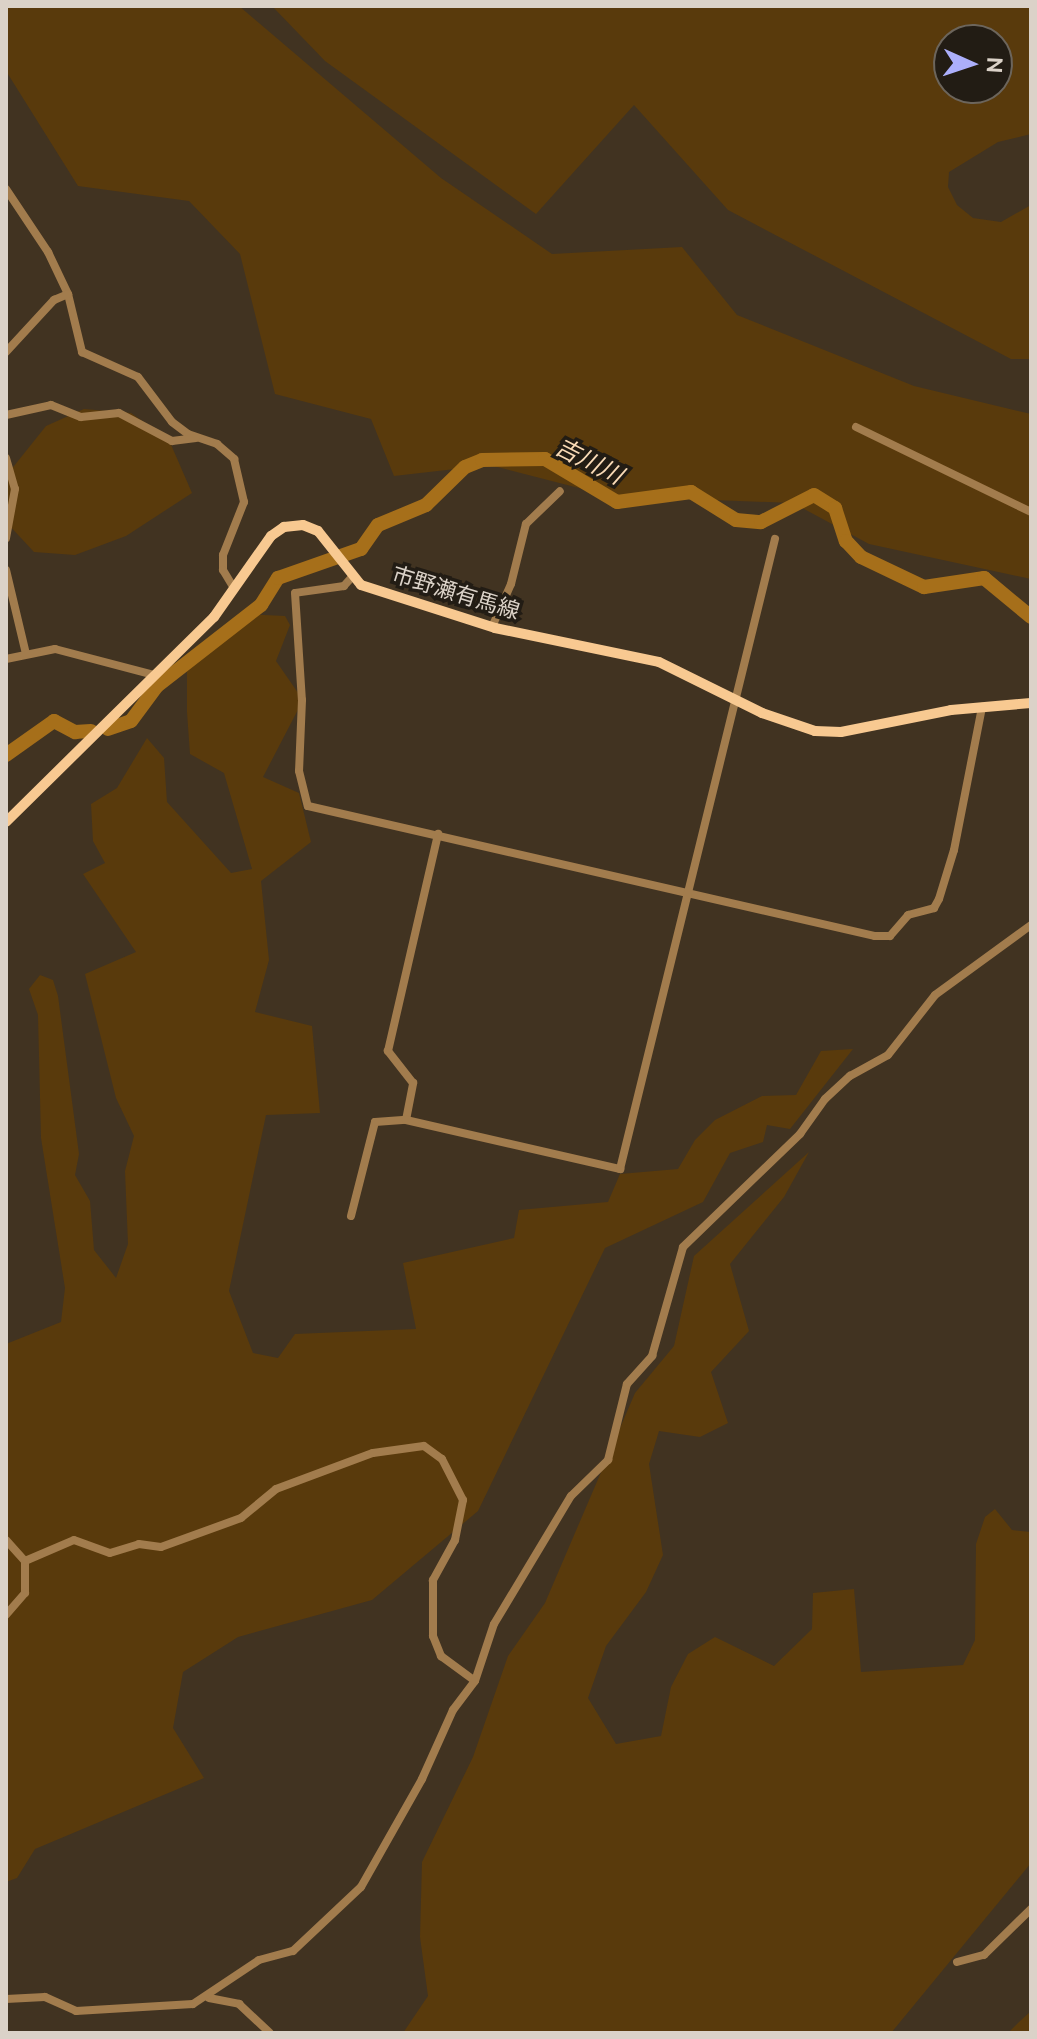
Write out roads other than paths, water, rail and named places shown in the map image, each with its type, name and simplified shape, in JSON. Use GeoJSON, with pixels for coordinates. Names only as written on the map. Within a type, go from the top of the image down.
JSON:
{"type":"FeatureCollection","features":[{"type":"Feature","properties":{"kind":"main road"},"geometry":{"type":"LineString","coordinates":[[6,822],[214,617],[284,527],[303,525],[330,543],[351,576]]}},
{"type":"Feature","properties":{"kind":"main road","name":"市野瀬有馬線"},"geometry":{"type":"LineString","coordinates":[[351,576],[361,585],[492,627],[638,656],[791,725],[841,732],[982,707],[1031,703]]}},
{"type":"Feature","properties":{"kind":"street"},"geometry":{"type":"LineString","coordinates":[[6,189],[68,294],[82,352],[138,377],[172,422],[234,459],[244,502],[223,555],[223,570],[234,588]]}},
{"type":"Feature","properties":{"kind":"street"},"geometry":{"type":"LineString","coordinates":[[6,352],[54,300],[68,294]]}},
{"type":"Feature","properties":{"kind":"street"},"geometry":{"type":"LineString","coordinates":[[6,415],[51,405],[81,417],[119,413],[172,441],[201,438]]}},
{"type":"Feature","properties":{"kind":"street"},"geometry":{"type":"LineString","coordinates":[[856,427],[1031,512]]}},
{"type":"Feature","properties":{"kind":"street"},"geometry":{"type":"LineString","coordinates":[[6,458],[15,489],[6,538]]}},
{"type":"Feature","properties":{"kind":"street"},"geometry":{"type":"LineString","coordinates":[[492,627],[511,584],[526,524],[560,491]]}},
{"type":"Feature","properties":{"kind":"street"},"geometry":{"type":"LineString","coordinates":[[351,1216],[375,1122],[406,1120],[620,1169],[775,539]]}},
{"type":"Feature","properties":{"kind":"street"},"geometry":{"type":"LineString","coordinates":[[6,570],[26,654]]}},
{"type":"Feature","properties":{"kind":"street"},"geometry":{"type":"LineString","coordinates":[[351,576],[344,586],[295,593],[302,700],[300,787],[308,806],[890,936],[908,915],[934,908],[939,899],[954,850],[982,707]]}},
{"type":"Feature","properties":{"kind":"street"},"geometry":{"type":"LineString","coordinates":[[6,659],[26,654],[81,652],[154,675]]}},
{"type":"Feature","properties":{"kind":"street"},"geometry":{"type":"LineString","coordinates":[[406,1120],[413,1083],[388,1051],[438,834]]}},
{"type":"Feature","properties":{"kind":"street"},"geometry":{"type":"LineString","coordinates":[[6,1999],[45,1997],[76,2011],[193,2004],[209,1998],[259,1960],[293,1951],[361,1887],[422,1779],[453,1710],[475,1681],[494,1624],[571,1496],[608,1460],[627,1384],[652,1356],[683,1247],[800,1134],[834,1091],[888,1055],[935,995],[1031,925]]}},
{"type":"Feature","properties":{"kind":"street"},"geometry":{"type":"LineString","coordinates":[[25,1561],[74,1540],[110,1553],[139,1544],[161,1547],[241,1518],[276,1489],[373,1453],[424,1446],[442,1459],[463,1500],[455,1540],[433,1580],[433,1636],[441,1656],[475,1681]]}},
{"type":"Feature","properties":{"kind":"street"},"geometry":{"type":"LineString","coordinates":[[6,1540],[25,1561],[25,1593],[6,1615]]}},
{"type":"Feature","properties":{"kind":"street"},"geometry":{"type":"LineString","coordinates":[[957,1962],[984,1955],[1031,1909]]}},
{"type":"Feature","properties":{"kind":"street"},"geometry":{"type":"LineString","coordinates":[[209,1998],[239,2004],[270,2033]]}},
{"type":"Feature","properties":{"kind":"waterway","name":"吉川川"},"geometry":{"type":"LineString","coordinates":[[108,729],[131,721],[157,686],[261,605],[278,578],[361,549],[378,525],[426,505],[465,467],[482,460],[545,459],[617,502],[691,492],[736,520],[761,522],[814,495],[835,508],[846,541],[861,557],[924,587],[984,578],[1031,617]]}},
{"type":"Feature","properties":{"kind":"waterway","name":"吉川川"},"geometry":{"type":"LineString","coordinates":[[6,755],[54,721],[75,732],[91,731]]}}]}
